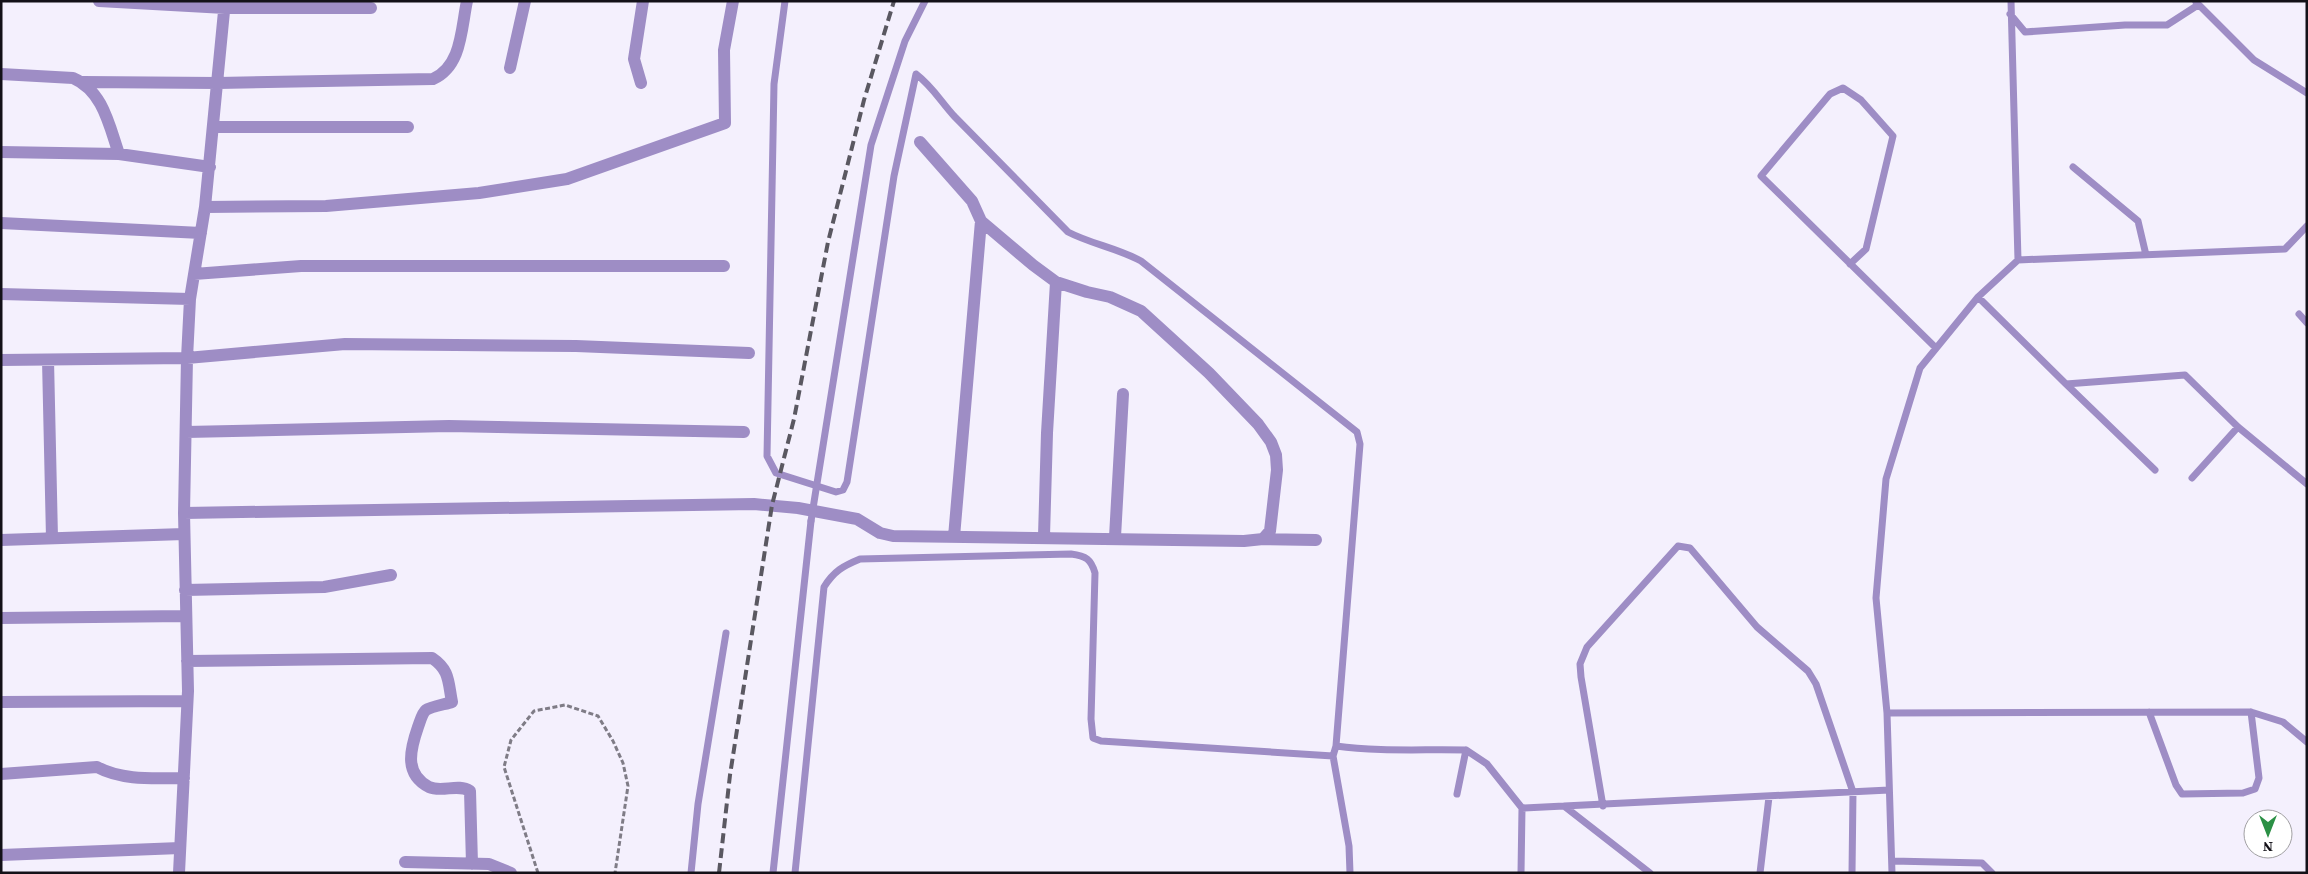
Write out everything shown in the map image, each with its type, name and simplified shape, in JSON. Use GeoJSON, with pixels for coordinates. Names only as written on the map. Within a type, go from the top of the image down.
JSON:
{"type":"FeatureCollection","features":[{"type":"Feature","properties":{"kind":"street"},"geometry":{"type":"LineString","coordinates":[[99,1],[371,8]]}},
{"type":"Feature","properties":{"kind":"street"},"geometry":{"type":"LineString","coordinates":[[1,74],[73,78],[83,82],[218,83],[433,79],[444,74],[453,60],[459,46],[467,1]]}},
{"type":"Feature","properties":{"kind":"street"},"geometry":{"type":"LineString","coordinates":[[510,68],[525,1]]}},
{"type":"Feature","properties":{"kind":"street"},"geometry":{"type":"LineString","coordinates":[[641,83],[634,59],[644,1]]}},
{"type":"Feature","properties":{"kind":"street"},"geometry":{"type":"LineString","coordinates":[[205,206],[326,206],[489,192],[567,179],[725,123],[724,50],[733,1]]}},
{"type":"Feature","properties":{"kind":"street"},"geometry":{"type":"LineString","coordinates":[[179,873],[187,701],[184,513],[190,299],[210,167],[225,5]]}},
{"type":"Feature","properties":{"kind":"street"},"geometry":{"type":"LineString","coordinates":[[83,82],[100,101],[119,154]]}},
{"type":"Feature","properties":{"kind":"street"},"geometry":{"type":"LineString","coordinates":[[214,127],[408,127]]}},
{"type":"Feature","properties":{"kind":"street"},"geometry":{"type":"LineString","coordinates":[[920,142],[972,201],[981,221],[1056,282],[1087,292],[1110,296],[1141,311],[1228,390],[1258,424],[1271,442],[1276,455],[1277,470],[1270,531],[1262,539]]}},
{"type":"Feature","properties":{"kind":"street"},"geometry":{"type":"LineString","coordinates":[[1,152],[119,154],[210,167]]}},
{"type":"Feature","properties":{"kind":"street"},"geometry":{"type":"LineString","coordinates":[[954,537],[981,221]]}},
{"type":"Feature","properties":{"kind":"street"},"geometry":{"type":"LineString","coordinates":[[1,223],[201,233]]}},
{"type":"Feature","properties":{"kind":"street"},"geometry":{"type":"LineString","coordinates":[[194,274],[301,266],[724,266]]}},
{"type":"Feature","properties":{"kind":"street"},"geometry":{"type":"LineString","coordinates":[[1044,536],[1047,433],[1056,282]]}},
{"type":"Feature","properties":{"kind":"street"},"geometry":{"type":"LineString","coordinates":[[1,294],[190,299]]}},
{"type":"Feature","properties":{"kind":"street"},"geometry":{"type":"LineString","coordinates":[[1,360],[187,358],[345,344],[576,346],[749,353]]}},
{"type":"Feature","properties":{"kind":"street"},"geometry":{"type":"LineString","coordinates":[[48,360],[52,538]]}},
{"type":"Feature","properties":{"kind":"street"},"geometry":{"type":"LineString","coordinates":[[1115,537],[1123,394]]}},
{"type":"Feature","properties":{"kind":"street"},"geometry":{"type":"LineString","coordinates":[[186,432],[449,426],[744,432]]}},
{"type":"Feature","properties":{"kind":"street"},"geometry":{"type":"LineString","coordinates":[[184,513],[754,504],[798,508],[857,519],[880,533],[892,536],[1115,537],[1244,541],[1262,539],[1316,540]]}},
{"type":"Feature","properties":{"kind":"street"},"geometry":{"type":"LineString","coordinates":[[1,540],[184,534]]}},
{"type":"Feature","properties":{"kind":"street"},"geometry":{"type":"LineString","coordinates":[[185,590],[324,587],[391,575]]}},
{"type":"Feature","properties":{"kind":"street"},"geometry":{"type":"LineString","coordinates":[[1,618],[186,616]]}},
{"type":"Feature","properties":{"kind":"street"},"geometry":{"type":"LineString","coordinates":[[187,661],[432,658],[442,665],[446,673],[452,702],[426,710],[421,717],[411,746],[410,765],[415,776],[432,788],[464,787],[470,791],[472,864]]}},
{"type":"Feature","properties":{"kind":"street"},"geometry":{"type":"LineString","coordinates":[[1,702],[187,701]]}},
{"type":"Feature","properties":{"kind":"street"},"geometry":{"type":"LineString","coordinates":[[1,774],[97,767],[110,774],[145,778],[184,778]]}},
{"type":"Feature","properties":{"kind":"street"},"geometry":{"type":"LineString","coordinates":[[1,854],[180,848]]}},
{"type":"Feature","properties":{"kind":"street"},"geometry":{"type":"LineString","coordinates":[[405,862],[489,864],[511,873]]}},
{"type":"Feature","properties":{"kind":"lane"},"geometry":{"type":"LineString","coordinates":[[785,1],[774,84],[767,456],[771,467],[776,473],[836,492],[844,490],[847,482],[894,176],[916,74],[931,86],[941,102],[955,117],[1068,232],[1081,239],[1125,253],[1141,261],[1357,432],[1360,444],[1336,746],[1333,756],[1349,846],[1350,873]]}},
{"type":"Feature","properties":{"kind":"lane"},"geometry":{"type":"LineString","coordinates":[[773,873],[811,521],[871,145],[905,41],[925,1]]}},
{"type":"Feature","properties":{"kind":"lane"},"geometry":{"type":"LineString","coordinates":[[2011,1],[2018,260]]}},
{"type":"Feature","properties":{"kind":"lane"},"geometry":{"type":"LineString","coordinates":[[2010,14],[2025,32],[2125,25],[2167,25],[2197,3],[2254,60],[2307,93]]}},
{"type":"Feature","properties":{"kind":"lane"},"geometry":{"type":"LineString","coordinates":[[1850,264],[1866,249],[1893,136],[1861,100],[1843,88],[1830,94],[1761,176],[1850,264],[1936,348]]}},
{"type":"Feature","properties":{"kind":"lane"},"geometry":{"type":"LineString","coordinates":[[2073,167],[2138,221],[2146,255]]}},
{"type":"Feature","properties":{"kind":"lane"},"geometry":{"type":"LineString","coordinates":[[1892,873],[1887,713],[1876,598],[1886,479],[1920,368],[1978,297],[2018,260],[2285,249],[2307,226]]}},
{"type":"Feature","properties":{"kind":"lane"},"geometry":{"type":"LineString","coordinates":[[1978,297],[2155,470]]}},
{"type":"Feature","properties":{"kind":"lane"},"geometry":{"type":"LineString","coordinates":[[2299,314],[2307,323]]}},
{"type":"Feature","properties":{"kind":"lane"},"geometry":{"type":"LineString","coordinates":[[2066,384],[2185,375],[2238,427],[2307,484]]}},
{"type":"Feature","properties":{"kind":"lane"},"geometry":{"type":"LineString","coordinates":[[2192,478],[2238,427]]}},
{"type":"Feature","properties":{"kind":"lane"},"geometry":{"type":"LineString","coordinates":[[1603,806],[1580,677],[1580,664],[1587,647],[1678,546],[1690,548],[1757,627],[1808,671],[1816,684],[1853,792],[1852,873]]}},
{"type":"Feature","properties":{"kind":"lane"},"geometry":{"type":"LineString","coordinates":[[795,873],[824,587],[831,575],[840,567],[860,559],[1071,554],[1085,556],[1092,563],[1095,574],[1091,719],[1093,738],[1101,741],[1333,756]]}},
{"type":"Feature","properties":{"kind":"lane"},"geometry":{"type":"LineString","coordinates":[[691,873],[698,804],[726,633]]}},
{"type":"Feature","properties":{"kind":"lane"},"geometry":{"type":"LineString","coordinates":[[2149,712],[2176,785],[2182,794],[2192,795],[2243,793],[2255,789],[2259,778],[2251,712]]}},
{"type":"Feature","properties":{"kind":"lane"},"geometry":{"type":"LineString","coordinates":[[1887,713],[2251,712],[2283,722],[2307,742]]}},
{"type":"Feature","properties":{"kind":"lane"},"geometry":{"type":"LineString","coordinates":[[1336,746],[1365,750],[1383,748],[1466,750],[1487,764],[1522,808],[1520,873]]}},
{"type":"Feature","properties":{"kind":"lane"},"geometry":{"type":"LineString","coordinates":[[1457,794],[1466,750]]}},
{"type":"Feature","properties":{"kind":"lane"},"geometry":{"type":"LineString","coordinates":[[1522,808],[1603,806],[1890,790]]}},
{"type":"Feature","properties":{"kind":"lane"},"geometry":{"type":"LineString","coordinates":[[1760,873],[1769,797]]}},
{"type":"Feature","properties":{"kind":"lane"},"geometry":{"type":"LineString","coordinates":[[1564,806],[1650,873]]}},
{"type":"Feature","properties":{"kind":"lane"},"geometry":{"type":"LineString","coordinates":[[1892,861],[1982,864],[1992,873]]}},
{"type":"Feature","properties":{"kind":"path"},"geometry":{"type":"LineString","coordinates":[[538,873],[504,767],[511,740],[534,711],[566,705],[598,716],[613,741],[623,764],[628,786],[615,873]]}},
{"type":"Feature","properties":{"kind":"railway"},"geometry":{"type":"LineString","coordinates":[[719,873],[730,775],[772,505],[794,419],[828,242],[864,100],[894,1]]}}]}
